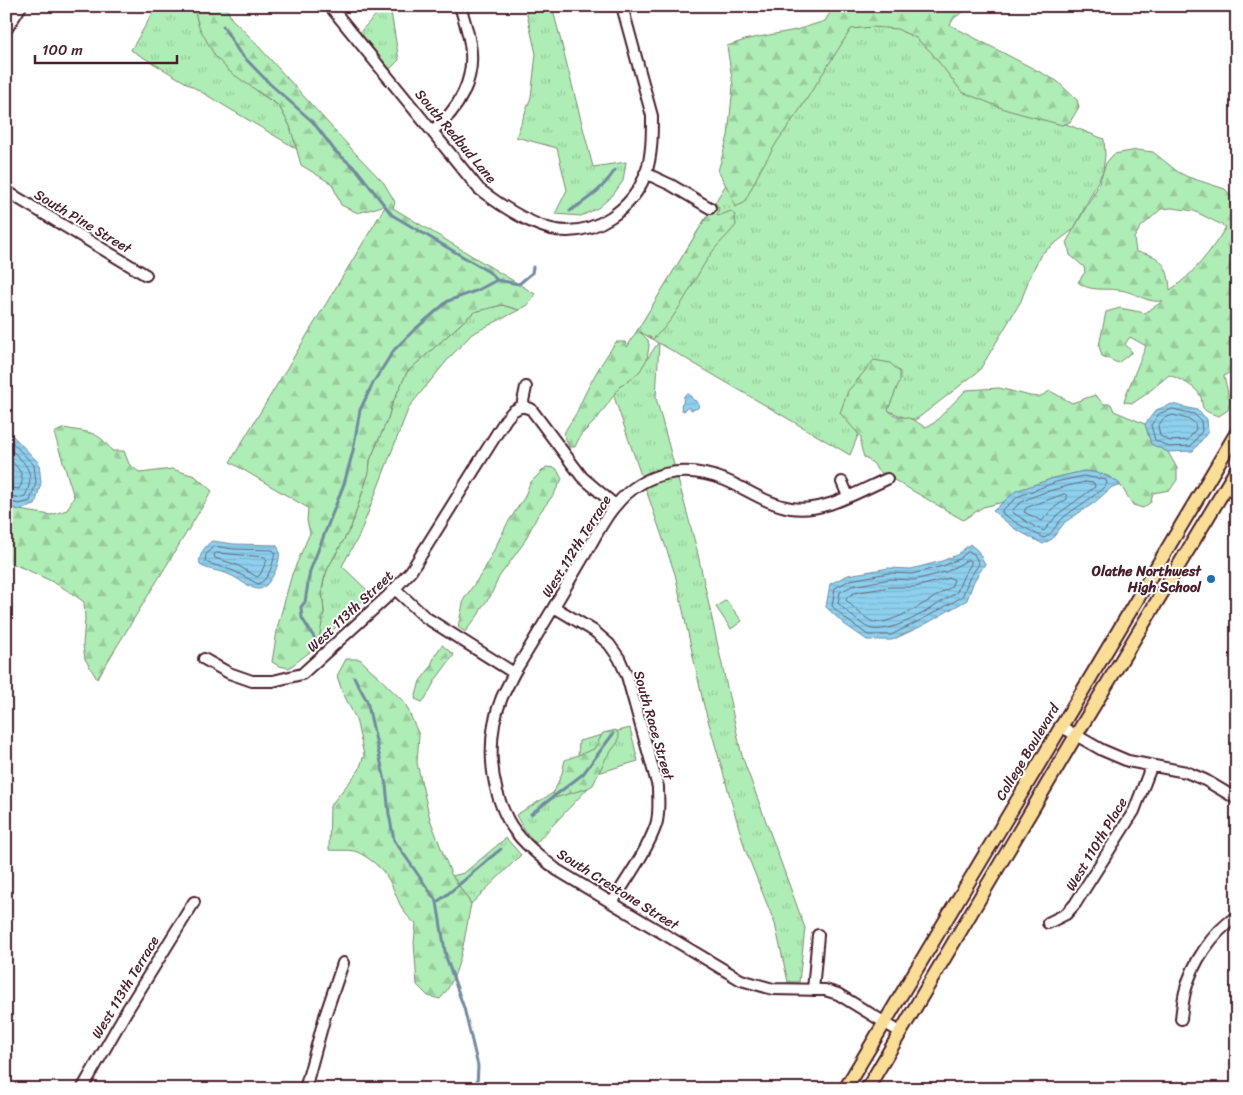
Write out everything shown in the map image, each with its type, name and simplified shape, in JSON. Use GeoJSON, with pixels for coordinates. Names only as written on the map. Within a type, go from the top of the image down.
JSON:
{"type":"FeatureCollection","features":[{"type":"Feature","properties":{"kind":"main road","name":"College Boulevard"},"geometry":{"type":"LineString","coordinates":[[845,1089],[883,1022],[1237,432]]}},
{"type":"Feature","properties":{"kind":"main road"},"geometry":{"type":"LineString","coordinates":[[867,1089],[1076,735],[1237,469]]}},
{"type":"Feature","properties":{"kind":"street"},"geometry":{"type":"LineString","coordinates":[[6,30],[20,6]]}},
{"type":"Feature","properties":{"kind":"street","name":"South Redbud Lane"},"geometry":{"type":"LineString","coordinates":[[330,6],[479,189],[503,206],[535,222],[557,230],[585,229],[609,220],[630,201],[646,173],[651,149],[652,116],[622,6]]}},
{"type":"Feature","properties":{"kind":"street"},"geometry":{"type":"LineString","coordinates":[[432,131],[445,121],[456,108],[466,87],[471,64],[470,44],[460,6]]}},
{"type":"Feature","properties":{"kind":"street"},"geometry":{"type":"LineString","coordinates":[[646,173],[710,208]]}},
{"type":"Feature","properties":{"kind":"street","name":"South Pine Street"},"geometry":{"type":"LineString","coordinates":[[6,191],[146,275]]}},
{"type":"Feature","properties":{"kind":"street"},"geometry":{"type":"LineString","coordinates":[[526,387],[522,406],[531,409],[582,477],[615,505]]}},
{"type":"Feature","properties":{"kind":"street","name":"West 113th Street"},"geometry":{"type":"LineString","coordinates":[[204,659],[229,673],[252,681],[273,681],[302,674],[395,589],[411,571],[506,419],[513,411],[522,406]]}},
{"type":"Feature","properties":{"kind":"street","name":"West 112th Terrace"},"geometry":{"type":"LineString","coordinates":[[514,673],[615,505],[641,482],[676,471],[701,472],[725,480],[771,503],[792,508],[815,508],[887,479]]}},
{"type":"Feature","properties":{"kind":"street"},"geometry":{"type":"LineString","coordinates":[[842,482],[848,496]]}},
{"type":"Feature","properties":{"kind":"street"},"geometry":{"type":"LineString","coordinates":[[395,589],[425,617],[514,673]]}},
{"type":"Feature","properties":{"kind":"street","name":"South Race Street"},"geometry":{"type":"LineString","coordinates":[[554,608],[594,631],[609,644],[619,658],[627,676],[658,786],[659,805],[656,824],[649,842],[612,903]]}},
{"type":"Feature","properties":{"kind":"street","name":"South Crestone Street"},"geometry":{"type":"LineString","coordinates":[[514,673],[502,698],[493,733],[491,758],[497,794],[509,822],[530,847],[557,870],[741,980],[773,989],[825,990],[838,994],[900,1032]]}},
{"type":"Feature","properties":{"kind":"street"},"geometry":{"type":"LineString","coordinates":[[1060,726],[1110,754],[1151,767],[1186,772],[1205,780],[1237,799]]}},
{"type":"Feature","properties":{"kind":"street","name":"West 110th Place"},"geometry":{"type":"LineString","coordinates":[[1048,923],[1066,914],[1075,904],[1134,811],[1151,767]]}},
{"type":"Feature","properties":{"kind":"street","name":"West 113th Terrace"},"geometry":{"type":"LineString","coordinates":[[82,1089],[126,1012],[194,902]]}},
{"type":"Feature","properties":{"kind":"street"},"geometry":{"type":"LineString","coordinates":[[1181,1019],[1185,992],[1196,963],[1225,924],[1237,916]]}},
{"type":"Feature","properties":{"kind":"street"},"geometry":{"type":"LineString","coordinates":[[814,990],[818,935]]}},
{"type":"Feature","properties":{"kind":"street"},"geometry":{"type":"LineString","coordinates":[[305,1089],[325,1016],[343,963]]}},
{"type":"Feature","properties":{"kind":"green space"},"geometry":{"type":"Polygon","coordinates":[[[157,6],[190,6],[195,12],[199,27],[258,92],[279,106],[290,126],[297,149],[131,50],[157,6]]]}},
{"type":"Feature","properties":{"kind":"green space"},"geometry":{"type":"Polygon","coordinates":[[[190,6],[226,6],[231,18],[384,183],[395,202],[393,208],[535,294],[528,305],[519,310],[502,305],[474,312],[407,372],[370,460],[369,472],[351,527],[328,568],[324,579],[322,590],[324,612],[319,639],[315,648],[289,668],[272,662],[278,625],[292,574],[310,533],[307,521],[308,508],[230,462],[386,205],[358,213],[341,205],[332,184],[301,165],[290,126],[279,106],[230,72],[215,56],[199,27],[195,12],[190,6]]]}},
{"type":"Feature","properties":{"kind":"green space"},"geometry":{"type":"Polygon","coordinates":[[[384,6],[390,6],[399,60],[390,69],[360,32],[384,6]]]}},
{"type":"Feature","properties":{"kind":"green space"},"geometry":{"type":"Polygon","coordinates":[[[525,6],[552,6],[593,167],[626,162],[623,181],[613,195],[598,208],[581,216],[555,214],[567,190],[557,148],[516,137],[531,97],[536,54],[525,6]]]}},
{"type":"Feature","properties":{"kind":"green space"},"geometry":{"type":"Polygon","coordinates":[[[834,6],[972,6],[954,18],[950,25],[1057,81],[1077,100],[1079,107],[1070,122],[1062,125],[1007,110],[962,92],[931,52],[916,38],[897,29],[873,27],[851,29],[777,142],[744,203],[735,207],[718,171],[728,136],[733,86],[727,46],[748,39],[796,30],[825,21],[834,6]]]}},
{"type":"Feature","properties":{"kind":"green space"},"geometry":{"type":"Polygon","coordinates":[[[876,15],[931,46],[970,86],[1104,139],[1105,155],[1103,171],[1074,229],[1041,254],[1021,301],[979,371],[917,419],[908,419],[882,408],[859,433],[850,455],[659,343],[656,398],[697,550],[742,756],[805,928],[799,982],[788,982],[775,924],[745,849],[704,706],[675,574],[612,391],[640,360],[647,359],[658,343],[638,330],[815,37],[876,15]]]}},
{"type":"Feature","properties":{"kind":"green space"},"geometry":{"type":"Polygon","coordinates":[[[1137,150],[1153,152],[1178,172],[1225,189],[1232,197],[1236,207],[1237,364],[1232,371],[1224,376],[1230,401],[1228,410],[1219,416],[1206,411],[1202,406],[1200,396],[1194,388],[1169,375],[1133,403],[1124,402],[1146,346],[1130,337],[1125,344],[1132,352],[1118,363],[1102,356],[1099,346],[1106,312],[1120,308],[1145,313],[1163,301],[1148,300],[1125,291],[1094,289],[1078,282],[1085,272],[1084,267],[1070,255],[1067,241],[1098,186],[1106,163],[1114,154],[1137,150]],[[1172,208],[1161,209],[1140,228],[1134,238],[1136,252],[1145,253],[1162,263],[1168,275],[1170,290],[1201,262],[1226,227],[1194,211],[1172,208]]]}},
{"type":"Feature","properties":{"kind":"green space"},"geometry":{"type":"Polygon","coordinates":[[[715,203],[719,208],[717,215],[731,211],[735,215],[736,225],[713,251],[670,321],[662,330],[653,339],[640,332],[648,340],[649,346],[647,359],[640,371],[621,385],[597,419],[580,436],[575,447],[569,447],[564,434],[600,366],[616,342],[625,342],[627,347],[715,203]]]}},
{"type":"Feature","properties":{"kind":"green space"},"geometry":{"type":"Polygon","coordinates":[[[502,305],[519,310],[472,334],[450,357],[409,407],[359,536],[342,566],[370,593],[315,648],[324,612],[322,590],[324,579],[328,568],[351,527],[369,472],[370,460],[407,372],[474,312],[502,305]]]}},
{"type":"Feature","properties":{"kind":"green space"},"geometry":{"type":"Polygon","coordinates":[[[874,360],[890,363],[900,372],[900,380],[888,410],[894,415],[911,419],[926,427],[934,423],[966,390],[999,388],[1039,397],[1050,391],[1072,403],[1095,395],[1104,404],[1111,404],[1114,411],[1145,424],[1151,444],[1168,452],[1177,468],[1177,480],[1170,490],[1153,493],[1151,502],[1143,508],[1133,505],[1119,483],[1108,476],[1084,471],[1054,478],[1016,491],[1004,502],[983,507],[963,520],[877,470],[874,464],[864,457],[861,437],[840,413],[848,391],[874,360]]]}},
{"type":"Feature","properties":{"kind":"green space"},"geometry":{"type":"Polygon","coordinates":[[[64,428],[91,433],[107,444],[112,451],[124,451],[129,464],[140,473],[172,469],[195,476],[212,491],[97,679],[85,659],[83,645],[84,602],[37,574],[6,561],[6,505],[19,510],[51,515],[67,510],[74,497],[54,433],[64,428]]]}},
{"type":"Feature","properties":{"kind":"green space"},"geometry":{"type":"Polygon","coordinates":[[[546,467],[556,468],[562,479],[554,494],[538,515],[523,544],[499,577],[490,597],[465,632],[458,627],[464,599],[484,570],[507,524],[524,498],[530,483],[546,467]]]}},
{"type":"Feature","properties":{"kind":"green space"},"geometry":{"type":"Polygon","coordinates":[[[726,600],[742,621],[731,629],[716,607],[726,600]]]}},
{"type":"Feature","properties":{"kind":"green space"},"geometry":{"type":"Polygon","coordinates":[[[442,645],[454,655],[422,702],[415,699],[420,681],[430,668],[435,655],[442,645]]]}},
{"type":"Feature","properties":{"kind":"green space"},"geometry":{"type":"Polygon","coordinates":[[[346,659],[360,659],[405,703],[419,735],[417,763],[430,819],[451,874],[471,904],[457,967],[453,979],[440,999],[428,996],[417,985],[414,942],[416,924],[405,913],[385,874],[374,863],[357,852],[329,850],[330,806],[359,770],[364,755],[356,719],[337,676],[346,659]]]}},
{"type":"Feature","properties":{"kind":"green space"},"geometry":{"type":"Polygon","coordinates":[[[630,728],[638,761],[598,773],[588,788],[536,843],[524,830],[516,815],[553,793],[578,756],[579,741],[630,728]]]}},
{"type":"Feature","properties":{"kind":"green space"},"geometry":{"type":"Polygon","coordinates":[[[616,730],[619,736],[618,742],[606,758],[593,785],[555,798],[553,794],[565,760],[594,749],[603,733],[616,730]]]}},
{"type":"Feature","properties":{"kind":"green space"},"geometry":{"type":"Polygon","coordinates":[[[506,838],[521,855],[471,904],[452,876],[464,873],[506,838]]]}},
{"type":"Feature","properties":{"kind":"water"},"geometry":{"type":"Polygon","coordinates":[[[686,394],[689,394],[693,400],[697,401],[698,408],[692,410],[688,407],[684,411],[682,410],[681,405],[686,394]]]}},
{"type":"Feature","properties":{"kind":"water"},"geometry":{"type":"Polygon","coordinates":[[[1172,404],[1197,410],[1207,419],[1208,432],[1193,451],[1168,452],[1151,444],[1145,424],[1156,410],[1172,404]]]}},
{"type":"Feature","properties":{"kind":"water"},"geometry":{"type":"Polygon","coordinates":[[[6,429],[39,463],[41,483],[35,505],[19,510],[6,505],[6,429]]]}},
{"type":"Feature","properties":{"kind":"water"},"geometry":{"type":"Polygon","coordinates":[[[1084,471],[1107,476],[1119,483],[1120,486],[1112,487],[1094,503],[1065,522],[1052,539],[1043,544],[1015,529],[993,511],[1016,491],[1054,478],[1084,471]]]}},
{"type":"Feature","properties":{"kind":"water"},"geometry":{"type":"Polygon","coordinates":[[[212,541],[234,544],[276,545],[279,550],[278,563],[267,584],[258,589],[226,573],[200,565],[203,551],[212,541]]]}},
{"type":"Feature","properties":{"kind":"water"},"geometry":{"type":"Polygon","coordinates":[[[970,544],[978,551],[985,564],[974,581],[967,600],[924,625],[892,640],[867,640],[844,624],[826,607],[830,584],[848,575],[889,568],[911,569],[957,555],[970,544]]]}},
{"type":"Feature","properties":{"kind":"waterway"},"geometry":{"type":"LineString","coordinates":[[223,26],[239,52],[270,84],[313,122],[335,151],[357,170],[392,215],[489,272],[497,280],[478,290],[448,301],[394,350],[373,383],[360,410],[353,451],[344,484],[310,571],[305,602],[301,607],[302,618],[315,639]]}},
{"type":"Feature","properties":{"kind":"waterway"},"geometry":{"type":"LineString","coordinates":[[570,211],[600,188],[615,170]]}},
{"type":"Feature","properties":{"kind":"waterway"},"geometry":{"type":"LineString","coordinates":[[497,280],[519,284],[532,273],[533,267]]}},
{"type":"Feature","properties":{"kind":"waterway"},"geometry":{"type":"LineString","coordinates":[[354,677],[367,701],[386,785],[394,840],[437,902],[446,957],[464,1008],[478,1066],[477,1086]]}},
{"type":"Feature","properties":{"kind":"waterway"},"geometry":{"type":"LineString","coordinates":[[531,814],[583,774],[613,734]]}},
{"type":"Feature","properties":{"kind":"waterway"},"geometry":{"type":"LineString","coordinates":[[437,902],[501,849]]}},
{"type":"Feature","properties":{"kind":"place","name":"Olathe Northwest High School"},"geometry":{"type":"Point","coordinates":[1211,579]}}]}
